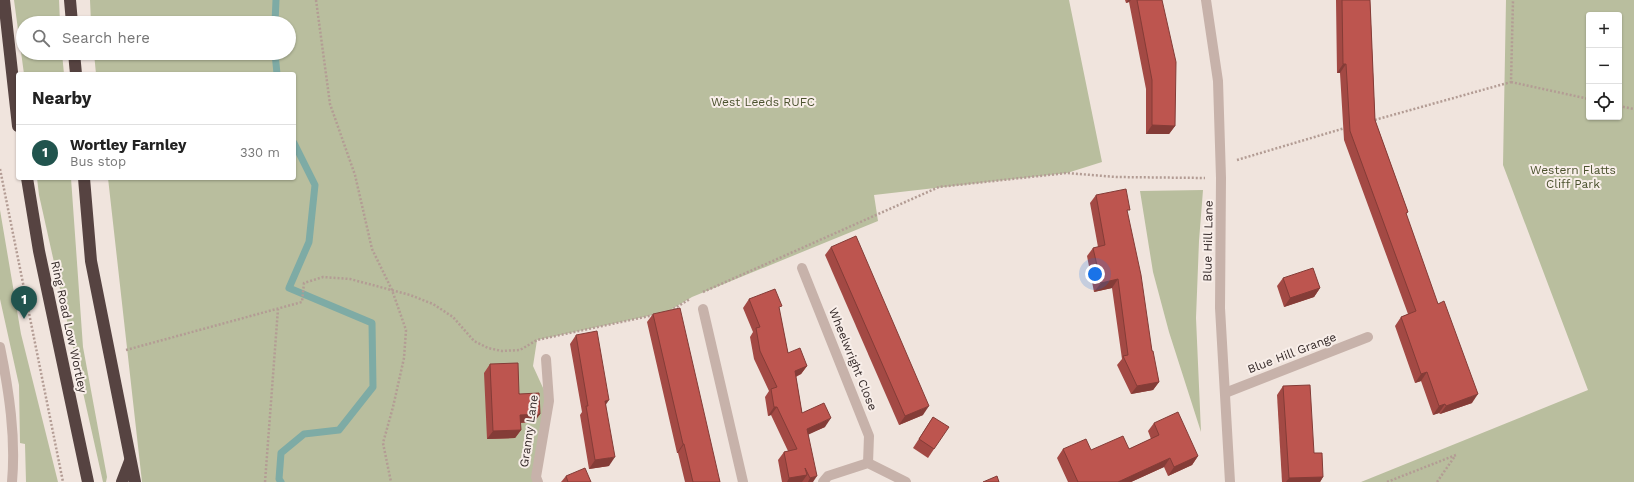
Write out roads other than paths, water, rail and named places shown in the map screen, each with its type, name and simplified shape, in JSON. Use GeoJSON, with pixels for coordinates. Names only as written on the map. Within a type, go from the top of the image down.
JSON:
{"type":"FeatureCollection","features":[{"type":"Feature","properties":{"kind":"highway"},"geometry":{"type":"LineString","coordinates":[[4,0],[16,108]]}},
{"type":"Feature","properties":{"kind":"highway"},"geometry":{"type":"LineString","coordinates":[[70,0],[71,16]]}},
{"type":"Feature","properties":{"kind":"highway"},"geometry":{"type":"LineString","coordinates":[[75,60],[76,72]]}},
{"type":"Feature","properties":{"kind":"highway","name":"Ring Road Low Wortley"},"geometry":{"type":"LineString","coordinates":[[27,180],[39,251],[88,482]]}},
{"type":"Feature","properties":{"kind":"highway"},"geometry":{"type":"LineString","coordinates":[[84,180],[90,261],[134,482]]}},
{"type":"Feature","properties":{"kind":"highway"},"geometry":{"type":"LineString","coordinates":[[122,482],[130,460]]}},
{"type":"Feature","properties":{"kind":"street","name":"Blue Hill Lane"},"geometry":{"type":"LineString","coordinates":[[1206,0],[1218,81],[1222,178],[1220,308],[1230,482]]}},
{"type":"Feature","properties":{"kind":"street","name":"Wheelwright Close"},"geometry":{"type":"LineString","coordinates":[[802,268],[870,436],[868,463]]}},
{"type":"Feature","properties":{"kind":"street"},"geometry":{"type":"LineString","coordinates":[[702,310],[742,482]]}},
{"type":"Feature","properties":{"kind":"street","name":"Blue Hill Grange"},"geometry":{"type":"LineString","coordinates":[[1225,393],[1368,337]]}},
{"type":"Feature","properties":{"kind":"street"},"geometry":{"type":"LineString","coordinates":[[0,347],[7,382],[13,433],[12,482]]}},
{"type":"Feature","properties":{"kind":"street","name":"Granny Lane"},"geometry":{"type":"LineString","coordinates":[[538,482],[536,477],[549,401],[546,359]]}},
{"type":"Feature","properties":{"kind":"street"},"geometry":{"type":"LineString","coordinates":[[823,482],[828,476],[868,463],[906,482]]}},
{"type":"Feature","properties":{"kind":"waterway"},"geometry":{"type":"LineString","coordinates":[[275,16],[276,0]]}},
{"type":"Feature","properties":{"kind":"waterway"},"geometry":{"type":"LineString","coordinates":[[276,60],[277,72]]}},
{"type":"Feature","properties":{"kind":"waterway"},"geometry":{"type":"LineString","coordinates":[[281,482],[279,479],[281,453],[304,434],[339,430],[373,387],[372,323],[289,288],[309,242],[315,185],[296,147]]}},
{"type":"Feature","properties":{"kind":"place","name":"Wortley Farnley"},"geometry":{"type":"Point","coordinates":[24,319]}},
{"type":"Feature","properties":{"kind":"park label","name":"West Leeds RUFC"},"geometry":{"type":"Point","coordinates":[763,102]}},
{"type":"Feature","properties":{"kind":"park label","name":"Western Flatts Cliff Park"},"geometry":{"type":"Point","coordinates":[1573,177]}}]}
